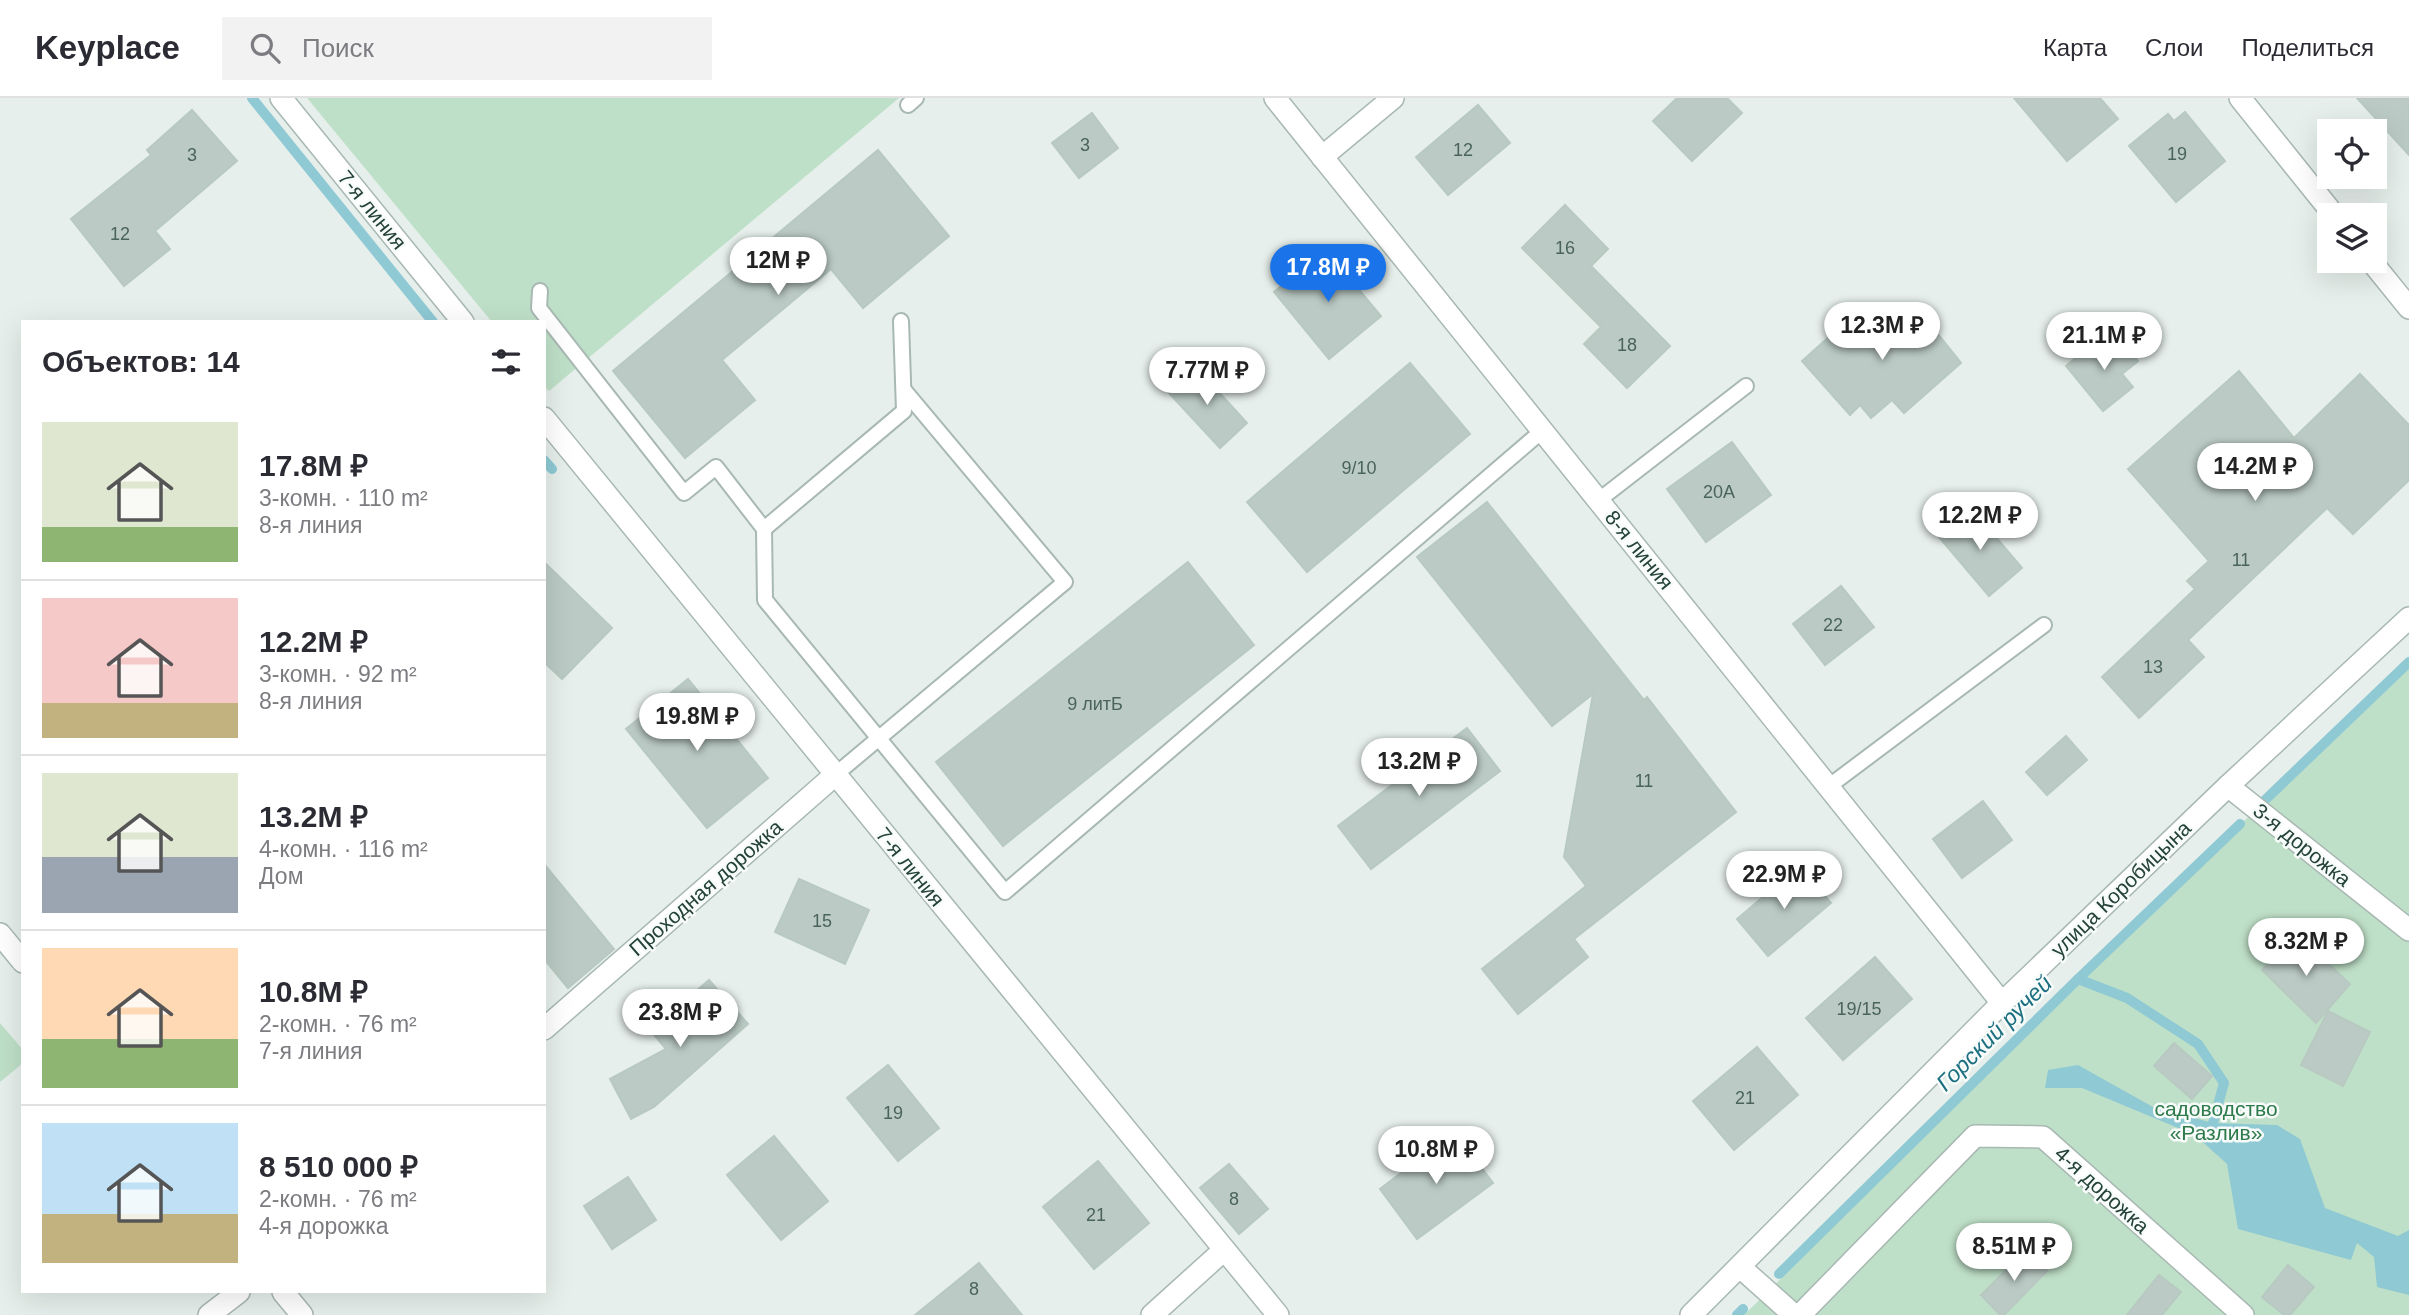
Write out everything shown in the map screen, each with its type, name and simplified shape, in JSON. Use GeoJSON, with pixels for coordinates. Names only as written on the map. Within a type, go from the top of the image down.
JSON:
{"type":"FeatureCollection","features":[{"type":"Feature","properties":{"kind":"street","name":"7-я линия"},"geometry":{"type":"LineString","coordinates":[[281,98],[461,320]]}},
{"type":"Feature","properties":{"kind":"street","name":"8-я линия"},"geometry":{"type":"LineString","coordinates":[[1275,98],[2002,1003]]}},
{"type":"Feature","properties":{"kind":"street"},"geometry":{"type":"LineString","coordinates":[[1322,157],[1393,98]]}},
{"type":"Feature","properties":{"kind":"street"},"geometry":{"type":"LineString","coordinates":[[2240,98],[2324,203]]}},
{"type":"Feature","properties":{"kind":"street"},"geometry":{"type":"LineString","coordinates":[[2381,273],[2409,308]]}},
{"type":"Feature","properties":{"kind":"street","name":"7-я линия"},"geometry":{"type":"LineString","coordinates":[[546,420],[1278,1315]]}},
{"type":"Feature","properties":{"kind":"street","name":"улица Коробицына"},"geometry":{"type":"LineString","coordinates":[[1691,1315],[2002,1003],[2228,786],[2409,618]]}},
{"type":"Feature","properties":{"kind":"street","name":"Проходная дорожка"},"geometry":{"type":"LineString","coordinates":[[546,1026],[835,775]]}},
{"type":"Feature","properties":{"kind":"street","name":"3-я дорожка"},"geometry":{"type":"LineString","coordinates":[[2228,786],[2409,930]]}},
{"type":"Feature","properties":{"kind":"street"},"geometry":{"type":"LineString","coordinates":[[0,933],[21,959]]}},
{"type":"Feature","properties":{"kind":"street","name":"4-я дорожка"},"geometry":{"type":"LineString","coordinates":[[1797,1315],[1975,1136],[2043,1137],[2243,1315]]}},
{"type":"Feature","properties":{"kind":"street"},"geometry":{"type":"LineString","coordinates":[[1152,1315],[1224,1250]]}},
{"type":"Feature","properties":{"kind":"street"},"geometry":{"type":"LineString","coordinates":[[1740,1267],[1797,1315]]}},
{"type":"Feature","properties":{"kind":"street"},"geometry":{"type":"LineString","coordinates":[[209,1315],[238,1293]]}},
{"type":"Feature","properties":{"kind":"street"},"geometry":{"type":"LineString","coordinates":[[284,1293],[302,1315]]}},
{"type":"Feature","properties":{"kind":"lane"},"geometry":{"type":"LineString","coordinates":[[540,291],[539,308],[684,493],[716,467],[764,530],[765,600],[1005,892],[1542,431]]}},
{"type":"Feature","properties":{"kind":"lane"},"geometry":{"type":"LineString","coordinates":[[764,530],[904,411],[901,321]]}},
{"type":"Feature","properties":{"kind":"lane"},"geometry":{"type":"LineString","coordinates":[[1598,500],[1746,386]]}},
{"type":"Feature","properties":{"kind":"lane"},"geometry":{"type":"LineString","coordinates":[[835,775],[1065,582],[904,390]]}},
{"type":"Feature","properties":{"kind":"lane"},"geometry":{"type":"LineString","coordinates":[[1828,787],[2044,625]]}},
{"type":"Feature","properties":{"kind":"green space"},"geometry":{"type":"Polygon","coordinates":[[[307,98],[899,98],[549,391],[546,388],[546,320],[490,320],[307,98]]]}},
{"type":"Feature","properties":{"kind":"green space","name":"садоводство «Разлив»"},"geometry":{"type":"Polygon","coordinates":[[[2409,658],[2409,1315],[1744,1315],[2409,658]]]}},
{"type":"Feature","properties":{"kind":"green space"},"geometry":{"type":"Polygon","coordinates":[[[0,1023],[21,1048],[21,1065],[0,1082],[0,1023]]]}},
{"type":"Feature","properties":{"kind":"water"},"geometry":{"type":"Polygon","coordinates":[[[2078,1065],[2153,1107],[2213,1123],[2277,1125],[2300,1139],[2325,1208],[2398,1236],[2409,1230],[2409,1295],[2377,1287],[2374,1257],[2357,1243],[2351,1260],[2238,1229],[2227,1164],[2195,1135],[2082,1088],[2045,1088],[2048,1070],[2078,1065]]]}},
{"type":"Feature","properties":{"kind":"building"},"geometry":{"type":"Polygon","coordinates":[[[1677,98],[1727,98],[1742,113],[1692,161],[1653,121],[1677,98]]]}},
{"type":"Feature","properties":{"kind":"building"},"geometry":{"type":"Polygon","coordinates":[[[2014,98],[2100,98],[2118,119],[2067,161],[2014,98]]]}},
{"type":"Feature","properties":{"kind":"building"},"geometry":{"type":"Polygon","coordinates":[[[2357,98],[2409,98],[2409,155],[2387,131],[2387,119],[2376,119],[2357,98]]]}},
{"type":"Feature","properties":{"kind":"building"},"geometry":{"type":"Polygon","coordinates":[[[1478,105],[1510,143],[1448,195],[1416,157],[1478,105]]]}},
{"type":"Feature","properties":{"kind":"building"},"geometry":{"type":"Polygon","coordinates":[[[192,110],[237,161],[155,231],[170,249],[124,286],[71,219],[151,155],[147,150],[192,110]]]}},
{"type":"Feature","properties":{"kind":"building"},"geometry":{"type":"Polygon","coordinates":[[[2185,112],[2225,161],[2176,202],[2129,146],[2168,114],[2174,121],[2185,112]]]}},
{"type":"Feature","properties":{"kind":"building"},"geometry":{"type":"Polygon","coordinates":[[[1092,113],[1118,148],[1079,178],[1052,143],[1092,113]]]}},
{"type":"Feature","properties":{"kind":"building"},"geometry":{"type":"Polygon","coordinates":[[[878,150],[949,236],[863,308],[831,269],[722,360],[755,400],[685,458],[613,371],[878,150]]]}},
{"type":"Feature","properties":{"kind":"building"},"geometry":{"type":"Polygon","coordinates":[[[1565,205],[1608,249],[1591,266],[1670,346],[1627,388],[1584,344],[1601,327],[1522,248],[1565,205]]]}},
{"type":"Feature","properties":{"kind":"building"},"geometry":{"type":"Polygon","coordinates":[[[1326,250],[1381,316],[1329,359],[1274,292],[1326,250]]]}},
{"type":"Feature","properties":{"kind":"building"},"geometry":{"type":"Polygon","coordinates":[[[1918,309],[1961,363],[1904,413],[1892,400],[1871,418],[1860,405],[1850,415],[1802,361],[1859,310],[1869,321],[1880,312],[1895,328],[1918,309]]]}},
{"type":"Feature","properties":{"kind":"building"},"geometry":{"type":"Polygon","coordinates":[[[2118,337],[2138,361],[2122,374],[2133,387],[2103,411],[2066,366],[2095,342],[2102,350],[2118,337]]]}},
{"type":"Feature","properties":{"kind":"building"},"geometry":{"type":"Polygon","coordinates":[[[1410,363],[1470,434],[1307,572],[1247,502],[1410,363]]]}},
{"type":"Feature","properties":{"kind":"building"},"geometry":{"type":"Polygon","coordinates":[[[1195,366],[1247,423],[1220,448],[1168,392],[1195,366]]]}},
{"type":"Feature","properties":{"kind":"building"},"geometry":{"type":"Polygon","coordinates":[[[2239,371],[2294,438],[2360,374],[2409,425],[2409,480],[2353,534],[2327,508],[2188,640],[2204,657],[2139,718],[2102,677],[2195,589],[2187,581],[2209,561],[2128,469],[2239,371]]]}},
{"type":"Feature","properties":{"kind":"building"},"geometry":{"type":"Polygon","coordinates":[[[1732,442],[1771,495],[1706,542],[1667,489],[1732,442]]]}},
{"type":"Feature","properties":{"kind":"building"},"geometry":{"type":"Polygon","coordinates":[[[1487,502],[1644,700],[1647,697],[1736,812],[1574,939],[1588,957],[1518,1014],[1482,969],[1586,886],[1564,857],[1593,694],[1552,726],[1417,557],[1487,502]]]}},
{"type":"Feature","properties":{"kind":"building"},"geometry":{"type":"Polygon","coordinates":[[[1972,509],[2022,568],[1989,596],[1939,537],[1972,509]]]}},
{"type":"Feature","properties":{"kind":"building"},"geometry":{"type":"Polygon","coordinates":[[[1188,562],[1254,645],[1003,846],[936,762],[1188,562]]]}},
{"type":"Feature","properties":{"kind":"building"},"geometry":{"type":"Polygon","coordinates":[[[546,564],[612,628],[562,679],[546,664],[546,564]]]}},
{"type":"Feature","properties":{"kind":"building"},"geometry":{"type":"Polygon","coordinates":[[[1841,586],[1874,627],[1825,665],[1793,624],[1841,586]]]}},
{"type":"Feature","properties":{"kind":"building"},"geometry":{"type":"Polygon","coordinates":[[[688,679],[768,778],[707,828],[626,729],[688,679]]]}},
{"type":"Feature","properties":{"kind":"building"},"geometry":{"type":"Polygon","coordinates":[[[1467,728],[1500,771],[1371,869],[1338,826],[1467,728]]]}},
{"type":"Feature","properties":{"kind":"building"},"geometry":{"type":"Polygon","coordinates":[[[2066,736],[2087,760],[2047,795],[2026,772],[2066,736]]]}},
{"type":"Feature","properties":{"kind":"building"},"geometry":{"type":"Polygon","coordinates":[[[1983,801],[2012,840],[1962,878],[1933,839],[1983,801]]]}},
{"type":"Feature","properties":{"kind":"building"},"geometry":{"type":"Polygon","coordinates":[[[546,866],[614,949],[568,988],[546,961],[546,866]]]}},
{"type":"Feature","properties":{"kind":"building"},"geometry":{"type":"Polygon","coordinates":[[[1799,866],[1831,903],[1768,956],[1737,919],[1799,866]]]}},
{"type":"Feature","properties":{"kind":"building"},"geometry":{"type":"Polygon","coordinates":[[[799,879],[869,910],[845,964],[775,932],[799,879]]]}},
{"type":"Feature","properties":{"kind":"building"},"geometry":{"type":"Polygon","coordinates":[[[2297,934],[2350,984],[2316,1023],[2262,970],[2297,934]]]}},
{"type":"Feature","properties":{"kind":"building"},"geometry":{"type":"Polygon","coordinates":[[[1875,957],[1912,999],[1843,1060],[1806,1018],[1875,957]]]}},
{"type":"Feature","properties":{"kind":"building"},"geometry":{"type":"Polygon","coordinates":[[[709,980],[748,1024],[654,1107],[631,1119],[610,1079],[666,1049],[651,1031],[709,980]]]}},
{"type":"Feature","properties":{"kind":"building"},"geometry":{"type":"Polygon","coordinates":[[[2328,1011],[2370,1032],[2343,1086],[2301,1065],[2328,1011]]]}},
{"type":"Feature","properties":{"kind":"building"},"geometry":{"type":"Polygon","coordinates":[[[2174,1043],[2212,1076],[2192,1099],[2154,1066],[2174,1043]]]}},
{"type":"Feature","properties":{"kind":"building"},"geometry":{"type":"Polygon","coordinates":[[[1757,1047],[1798,1095],[1734,1150],[1693,1101],[1757,1047]]]}},
{"type":"Feature","properties":{"kind":"building"},"geometry":{"type":"Polygon","coordinates":[[[888,1065],[939,1128],[898,1161],[847,1098],[888,1065]]]}},
{"type":"Feature","properties":{"kind":"building"},"geometry":{"type":"Polygon","coordinates":[[[1455,1132],[1493,1183],[1417,1239],[1380,1189],[1455,1132]]]}},
{"type":"Feature","properties":{"kind":"building"},"geometry":{"type":"Polygon","coordinates":[[[774,1136],[828,1201],[781,1240],[727,1175],[774,1136]]]}},
{"type":"Feature","properties":{"kind":"building"},"geometry":{"type":"Polygon","coordinates":[[[1098,1161],[1149,1223],[1094,1269],[1043,1207],[1098,1161]]]}},
{"type":"Feature","properties":{"kind":"building"},"geometry":{"type":"Polygon","coordinates":[[[1229,1164],[1268,1209],[1239,1234],[1200,1188],[1229,1164]]]}},
{"type":"Feature","properties":{"kind":"building"},"geometry":{"type":"Polygon","coordinates":[[[628,1177],[656,1220],[612,1249],[584,1206],[628,1177]]]}},
{"type":"Feature","properties":{"kind":"building"},"geometry":{"type":"Polygon","coordinates":[[[2026,1250],[2047,1271],[2004,1315],[2000,1315],[1981,1295],[2026,1250]]]}},
{"type":"Feature","properties":{"kind":"building"},"geometry":{"type":"Polygon","coordinates":[[[979,1263],[1022,1315],[915,1315],[979,1263]]]}},
{"type":"Feature","properties":{"kind":"building"},"geometry":{"type":"Polygon","coordinates":[[[2288,1265],[2314,1287],[2290,1315],[2284,1315],[2262,1297],[2288,1265]]]}},
{"type":"Feature","properties":{"kind":"building"},"geometry":{"type":"Polygon","coordinates":[[[2159,1275],[2181,1292],[2162,1315],[2127,1315],[2159,1275]]]}},
{"type":"Feature","properties":{"kind":"waterway"},"geometry":{"type":"LineString","coordinates":[[252,98],[431,320]]}},
{"type":"Feature","properties":{"kind":"waterway"},"geometry":{"type":"LineString","coordinates":[[546,462],[552,469]]}},
{"type":"Feature","properties":{"kind":"waterway"},"geometry":{"type":"LineString","coordinates":[[2265,800],[2409,662]]}},
{"type":"Feature","properties":{"kind":"waterway"},"geometry":{"type":"LineString","coordinates":[[2078,979],[2240,824]]}},
{"type":"Feature","properties":{"kind":"waterway","name":"Горский ручей"},"geometry":{"type":"LineString","coordinates":[[1779,1274],[2078,979],[2127,998],[2198,1044],[2224,1083],[2213,1123]]}},
{"type":"Feature","properties":{"kind":"waterway","name":"Горский ручей"},"geometry":{"type":"LineString","coordinates":[[1737,1315],[1743,1309]]}}]}
